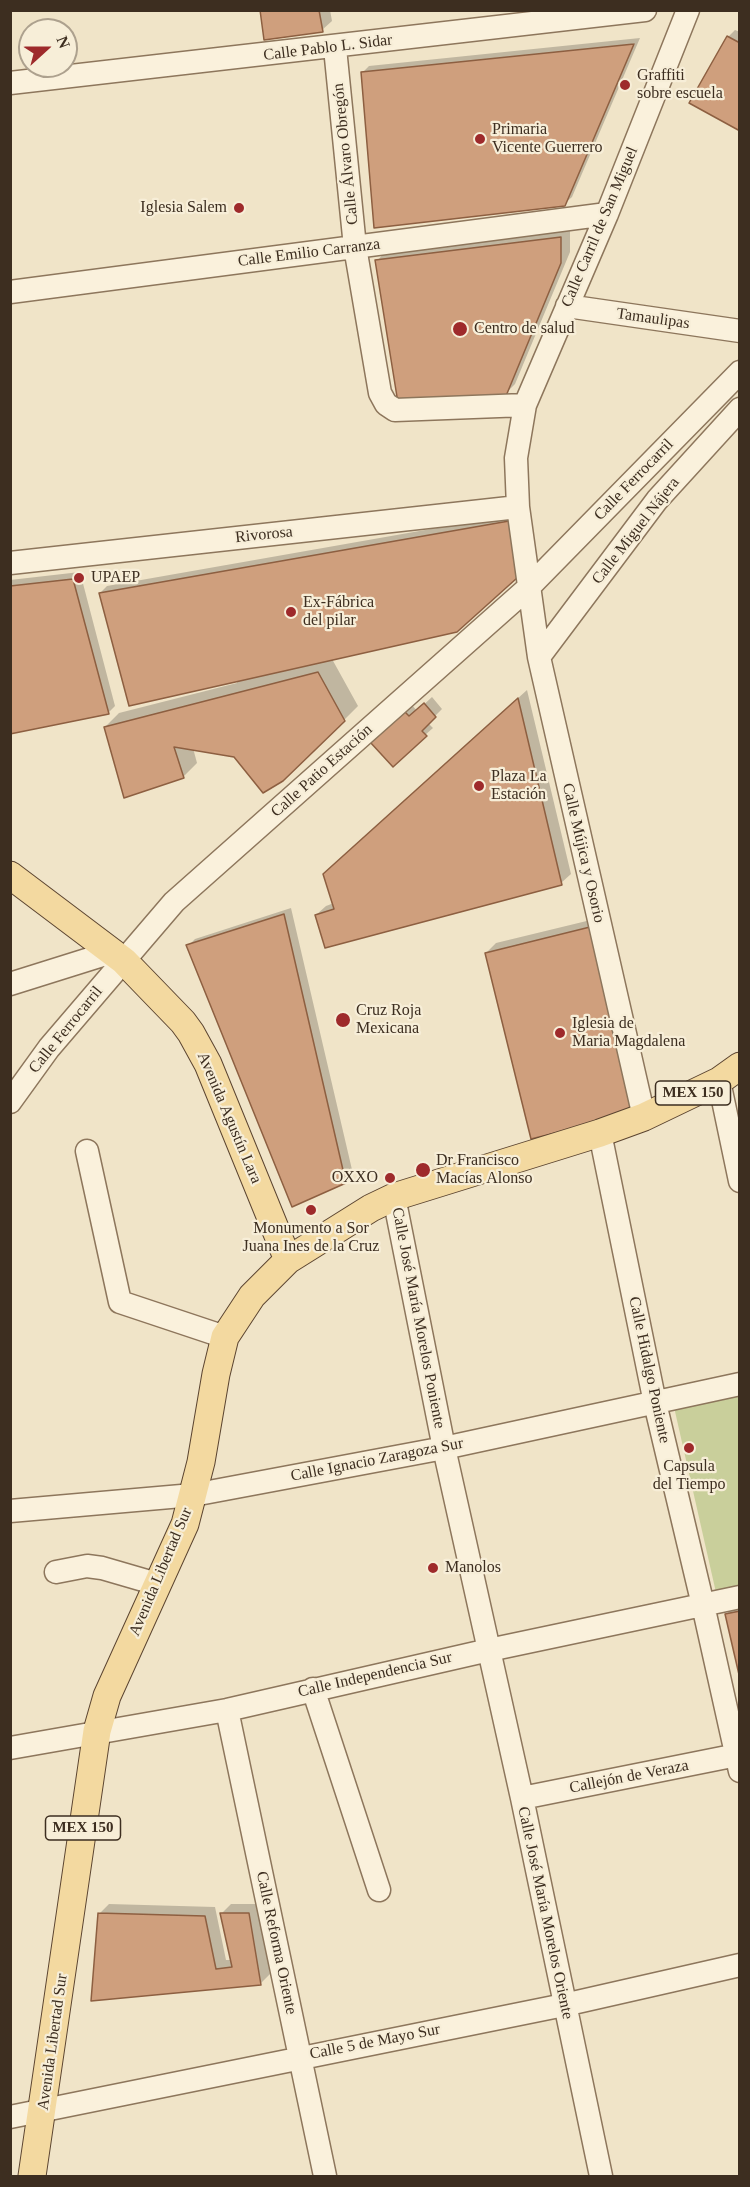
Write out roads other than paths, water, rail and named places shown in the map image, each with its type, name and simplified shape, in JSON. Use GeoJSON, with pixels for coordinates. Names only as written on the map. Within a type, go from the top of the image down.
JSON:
{"type":"FeatureCollection","features":[{"type":"Feature","properties":{"kind":"main road","name":"Avenida Agustín Lara"},"geometry":{"type":"LineString","coordinates":[[10,875],[118,956],[183,1022],[197,1042],[208,1064],[288,1260]]}},
{"type":"Feature","properties":{"kind":"main road","name":"MEX 150"},"geometry":{"type":"LineString","coordinates":[[644,1117],[729,1074]]}},
{"type":"Feature","properties":{"kind":"main road","name":"Avenida Libertad Sur"},"geometry":{"type":"LineString","coordinates":[[34,2174],[97,1731],[107,1696],[185,1524],[201,1462],[216,1374],[225,1337],[252,1296],[288,1260],[371,1208],[394,1197],[600,1133],[644,1117]]}},
{"type":"Feature","properties":{"kind":"street","name":"Calle Pablo L. Sidar"},"geometry":{"type":"LineString","coordinates":[[10,83],[335,48],[645,10]]}},
{"type":"Feature","properties":{"kind":"street","name":"Calle Carril de San Miguel"},"geometry":{"type":"LineString","coordinates":[[528,588],[518,507],[516,459],[525,405],[607,214],[688,10]]}},
{"type":"Feature","properties":{"kind":"street","name":"Calle Álvaro Obregón"},"geometry":{"type":"LineString","coordinates":[[335,48],[355,247],[380,393],[386,404],[395,410],[525,405]]}},
{"type":"Feature","properties":{"kind":"street","name":"Calle Emilio Carranza"},"geometry":{"type":"LineString","coordinates":[[10,291],[607,214]]}},
{"type":"Feature","properties":{"kind":"street","name":"Tamaulipas"},"geometry":{"type":"LineString","coordinates":[[567,306],[740,332]]}},
{"type":"Feature","properties":{"kind":"street","name":"Calle Ferrocarril"},"geometry":{"type":"LineString","coordinates":[[528,588],[740,372]]}},
{"type":"Feature","properties":{"kind":"street","name":"Calle Miguel Nájera"},"geometry":{"type":"LineString","coordinates":[[538,657],[657,500],[740,409]]}},
{"type":"Feature","properties":{"kind":"street","name":"Rivorosa"},"geometry":{"type":"LineString","coordinates":[[10,563],[518,507]]}},
{"type":"Feature","properties":{"kind":"street","name":"Calle Mújica y Osorio"},"geometry":{"type":"LineString","coordinates":[[528,588],[538,657],[644,1117]]}},
{"type":"Feature","properties":{"kind":"street","name":"Calle Patio Estación"},"geometry":{"type":"LineString","coordinates":[[118,956],[174,902],[528,588]]}},
{"type":"Feature","properties":{"kind":"street","name":"Calle Ferrocarril"},"geometry":{"type":"LineString","coordinates":[[10,1102],[118,956]]}},
{"type":"Feature","properties":{"kind":"street"},"geometry":{"type":"LineString","coordinates":[[10,984],[118,956]]}},
{"type":"Feature","properties":{"kind":"street"},"geometry":{"type":"LineString","coordinates":[[729,1074],[740,1181]]}},
{"type":"Feature","properties":{"kind":"street","name":"Calle Hidalgo Poniente"},"geometry":{"type":"LineString","coordinates":[[600,1133],[655,1403],[704,1605],[738,1763]]}},
{"type":"Feature","properties":{"kind":"street"},"geometry":{"type":"LineString","coordinates":[[87,1151],[120,1302],[225,1337]]}},
{"type":"Feature","properties":{"kind":"street","name":"Calle José María Morelos Poniente"},"geometry":{"type":"LineString","coordinates":[[394,1197],[444,1448],[489,1650]]}},
{"type":"Feature","properties":{"kind":"street","name":"Calle Ignacio Zaragoza Sur"},"geometry":{"type":"LineString","coordinates":[[10,1510],[193,1495],[444,1448],[740,1384]]}},
{"type":"Feature","properties":{"kind":"street"},"geometry":{"type":"LineString","coordinates":[[56,1572],[87,1566],[158,1584]]}},
{"type":"Feature","properties":{"kind":"street","name":"Calle Independencia Sur"},"geometry":{"type":"LineString","coordinates":[[10,1748],[227,1710],[489,1650],[740,1597]]}},
{"type":"Feature","properties":{"kind":"street","name":"Calle José María Morelos Oriente"},"geometry":{"type":"LineString","coordinates":[[489,1650],[601,2176]]}},
{"type":"Feature","properties":{"kind":"street"},"geometry":{"type":"LineString","coordinates":[[313,1689],[379,1890]]}},
{"type":"Feature","properties":{"kind":"street","name":"Calle Reforma Oriente"},"geometry":{"type":"LineString","coordinates":[[227,1710],[326,2176]]}},
{"type":"Feature","properties":{"kind":"street","name":"Callejón de Veraza"},"geometry":{"type":"LineString","coordinates":[[522,1798],[738,1763]]}},
{"type":"Feature","properties":{"kind":"street","name":"Calle 5 de Mayo Sur"},"geometry":{"type":"LineString","coordinates":[[10,2117],[564,2005],[740,1965]]}},
{"type":"Feature","properties":{"kind":"place","name":"Graffiti sobre escuela"},"geometry":{"type":"Point","coordinates":[625,85]}},
{"type":"Feature","properties":{"kind":"place","name":"Primaria Vicente Guerrero"},"geometry":{"type":"Point","coordinates":[480,139]}},
{"type":"Feature","properties":{"kind":"place","name":"Iglesia Salem"},"geometry":{"type":"Point","coordinates":[239,208]}},
{"type":"Feature","properties":{"kind":"place","name":"Centro de salud"},"geometry":{"type":"Point","coordinates":[460,329]}},
{"type":"Feature","properties":{"kind":"place","name":"UPAEP"},"geometry":{"type":"Point","coordinates":[79,578]}},
{"type":"Feature","properties":{"kind":"place","name":"Ex-Fábrica del pilar"},"geometry":{"type":"Point","coordinates":[291,612]}},
{"type":"Feature","properties":{"kind":"place","name":"Plaza La Estación"},"geometry":{"type":"Point","coordinates":[479,786]}},
{"type":"Feature","properties":{"kind":"place","name":"Cruz Roja Mexicana"},"geometry":{"type":"Point","coordinates":[343,1020]}},
{"type":"Feature","properties":{"kind":"place","name":"Iglesia de Maria Magdalena"},"geometry":{"type":"Point","coordinates":[560,1033]}},
{"type":"Feature","properties":{"kind":"place","name":"Dr Francisco Macías Alonso"},"geometry":{"type":"Point","coordinates":[423,1170]}},
{"type":"Feature","properties":{"kind":"place","name":"OXXO"},"geometry":{"type":"Point","coordinates":[390,1178]}},
{"type":"Feature","properties":{"kind":"place","name":"Monumento a Sor Juana Ines de la Cruz"},"geometry":{"type":"Point","coordinates":[311,1210]}},
{"type":"Feature","properties":{"kind":"place","name":"Capsula del Tiempo"},"geometry":{"type":"Point","coordinates":[689,1448]}},
{"type":"Feature","properties":{"kind":"place","name":"Manolos"},"geometry":{"type":"Point","coordinates":[433,1568]}}]}
